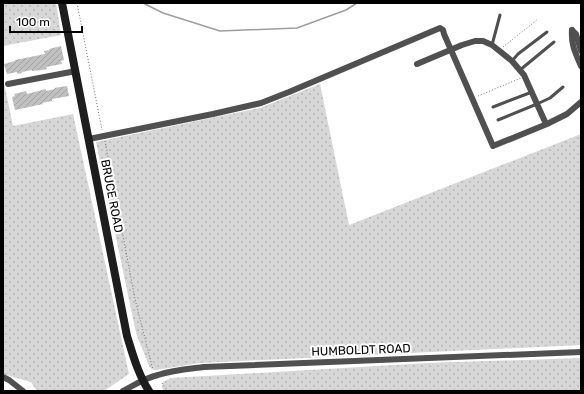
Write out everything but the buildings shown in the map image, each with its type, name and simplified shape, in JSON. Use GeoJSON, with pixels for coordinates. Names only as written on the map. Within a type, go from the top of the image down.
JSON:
{"type":"FeatureCollection","features":[{"type":"Feature","properties":{"kind":"street","name":"BRUCE ROAD"},"geometry":{"type":"LineString","coordinates":[[62,3],[127,336],[134,360],[148,391]]}},
{"type":"Feature","properties":{"kind":"street"},"geometry":{"type":"LineString","coordinates":[[89,139],[260,103],[440,28],[443,30],[493,146],[567,114],[581,102]]}},
{"type":"Feature","properties":{"kind":"street"},"geometry":{"type":"LineString","coordinates":[[581,51],[576,34],[572,30],[572,41],[575,54],[581,66]]}},
{"type":"Feature","properties":{"kind":"street"},"geometry":{"type":"LineString","coordinates":[[418,64],[475,41],[483,41],[492,45],[512,62],[524,75],[546,124]]}},
{"type":"Feature","properties":{"kind":"street"},"geometry":{"type":"LineString","coordinates":[[8,84],[76,70]]}},
{"type":"Feature","properties":{"kind":"street","name":"HUMBOLDT ROAD"},"geometry":{"type":"LineString","coordinates":[[123,391],[157,375],[181,369],[204,367],[581,352]]}},
{"type":"Feature","properties":{"kind":"street"},"geometry":{"type":"LineString","coordinates":[[3,377],[23,391]]}},
{"type":"Feature","properties":{"kind":"lane"},"geometry":{"type":"LineString","coordinates":[[492,45],[500,15]]}},
{"type":"Feature","properties":{"kind":"lane"},"geometry":{"type":"LineString","coordinates":[[512,62],[518,54],[547,32]]}},
{"type":"Feature","properties":{"kind":"lane"},"geometry":{"type":"LineString","coordinates":[[520,70],[554,42]]}},
{"type":"Feature","properties":{"kind":"lane"},"geometry":{"type":"LineString","coordinates":[[498,120],[550,98],[563,87]]}},
{"type":"Feature","properties":{"kind":"lane"},"geometry":{"type":"LineString","coordinates":[[493,107],[532,92]]}},
{"type":"Feature","properties":{"kind":"path"},"geometry":{"type":"LineString","coordinates":[[77,3],[135,299],[153,370]]}},
{"type":"Feature","properties":{"kind":"path"},"geometry":{"type":"LineString","coordinates":[[503,47],[538,18]]}},
{"type":"Feature","properties":{"kind":"path"},"geometry":{"type":"LineString","coordinates":[[478,96],[523,78]]}},
{"type":"Feature","properties":{"kind":"path"},"geometry":{"type":"LineString","coordinates":[[162,383],[168,391]]}},
{"type":"Feature","properties":{"kind":"shaded area"},"geometry":{"type":"Polygon","coordinates":[[[3,3],[56,3],[61,35],[3,46],[3,3]]]}},
{"type":"Feature","properties":{"kind":"shaded area"},"geometry":{"type":"Polygon","coordinates":[[[3,78],[13,126],[73,114],[129,374],[104,391],[37,391],[31,382],[3,374],[3,78]]]}},
{"type":"Feature","properties":{"kind":"shaded area"},"geometry":{"type":"Polygon","coordinates":[[[320,84],[349,225],[581,134],[581,345],[199,363],[156,370],[149,366],[136,333],[96,142],[260,108],[320,84]]]}},
{"type":"Feature","properties":{"kind":"shaded area"},"geometry":{"type":"Polygon","coordinates":[[[581,358],[581,391],[164,391],[162,388],[163,382],[171,378],[428,363],[581,358]]]}},
{"type":"Feature","properties":{"kind":"waterway"},"geometry":{"type":"LineString","coordinates":[[143,3],[163,13],[220,31],[297,28],[346,10],[357,3]]}}]}
